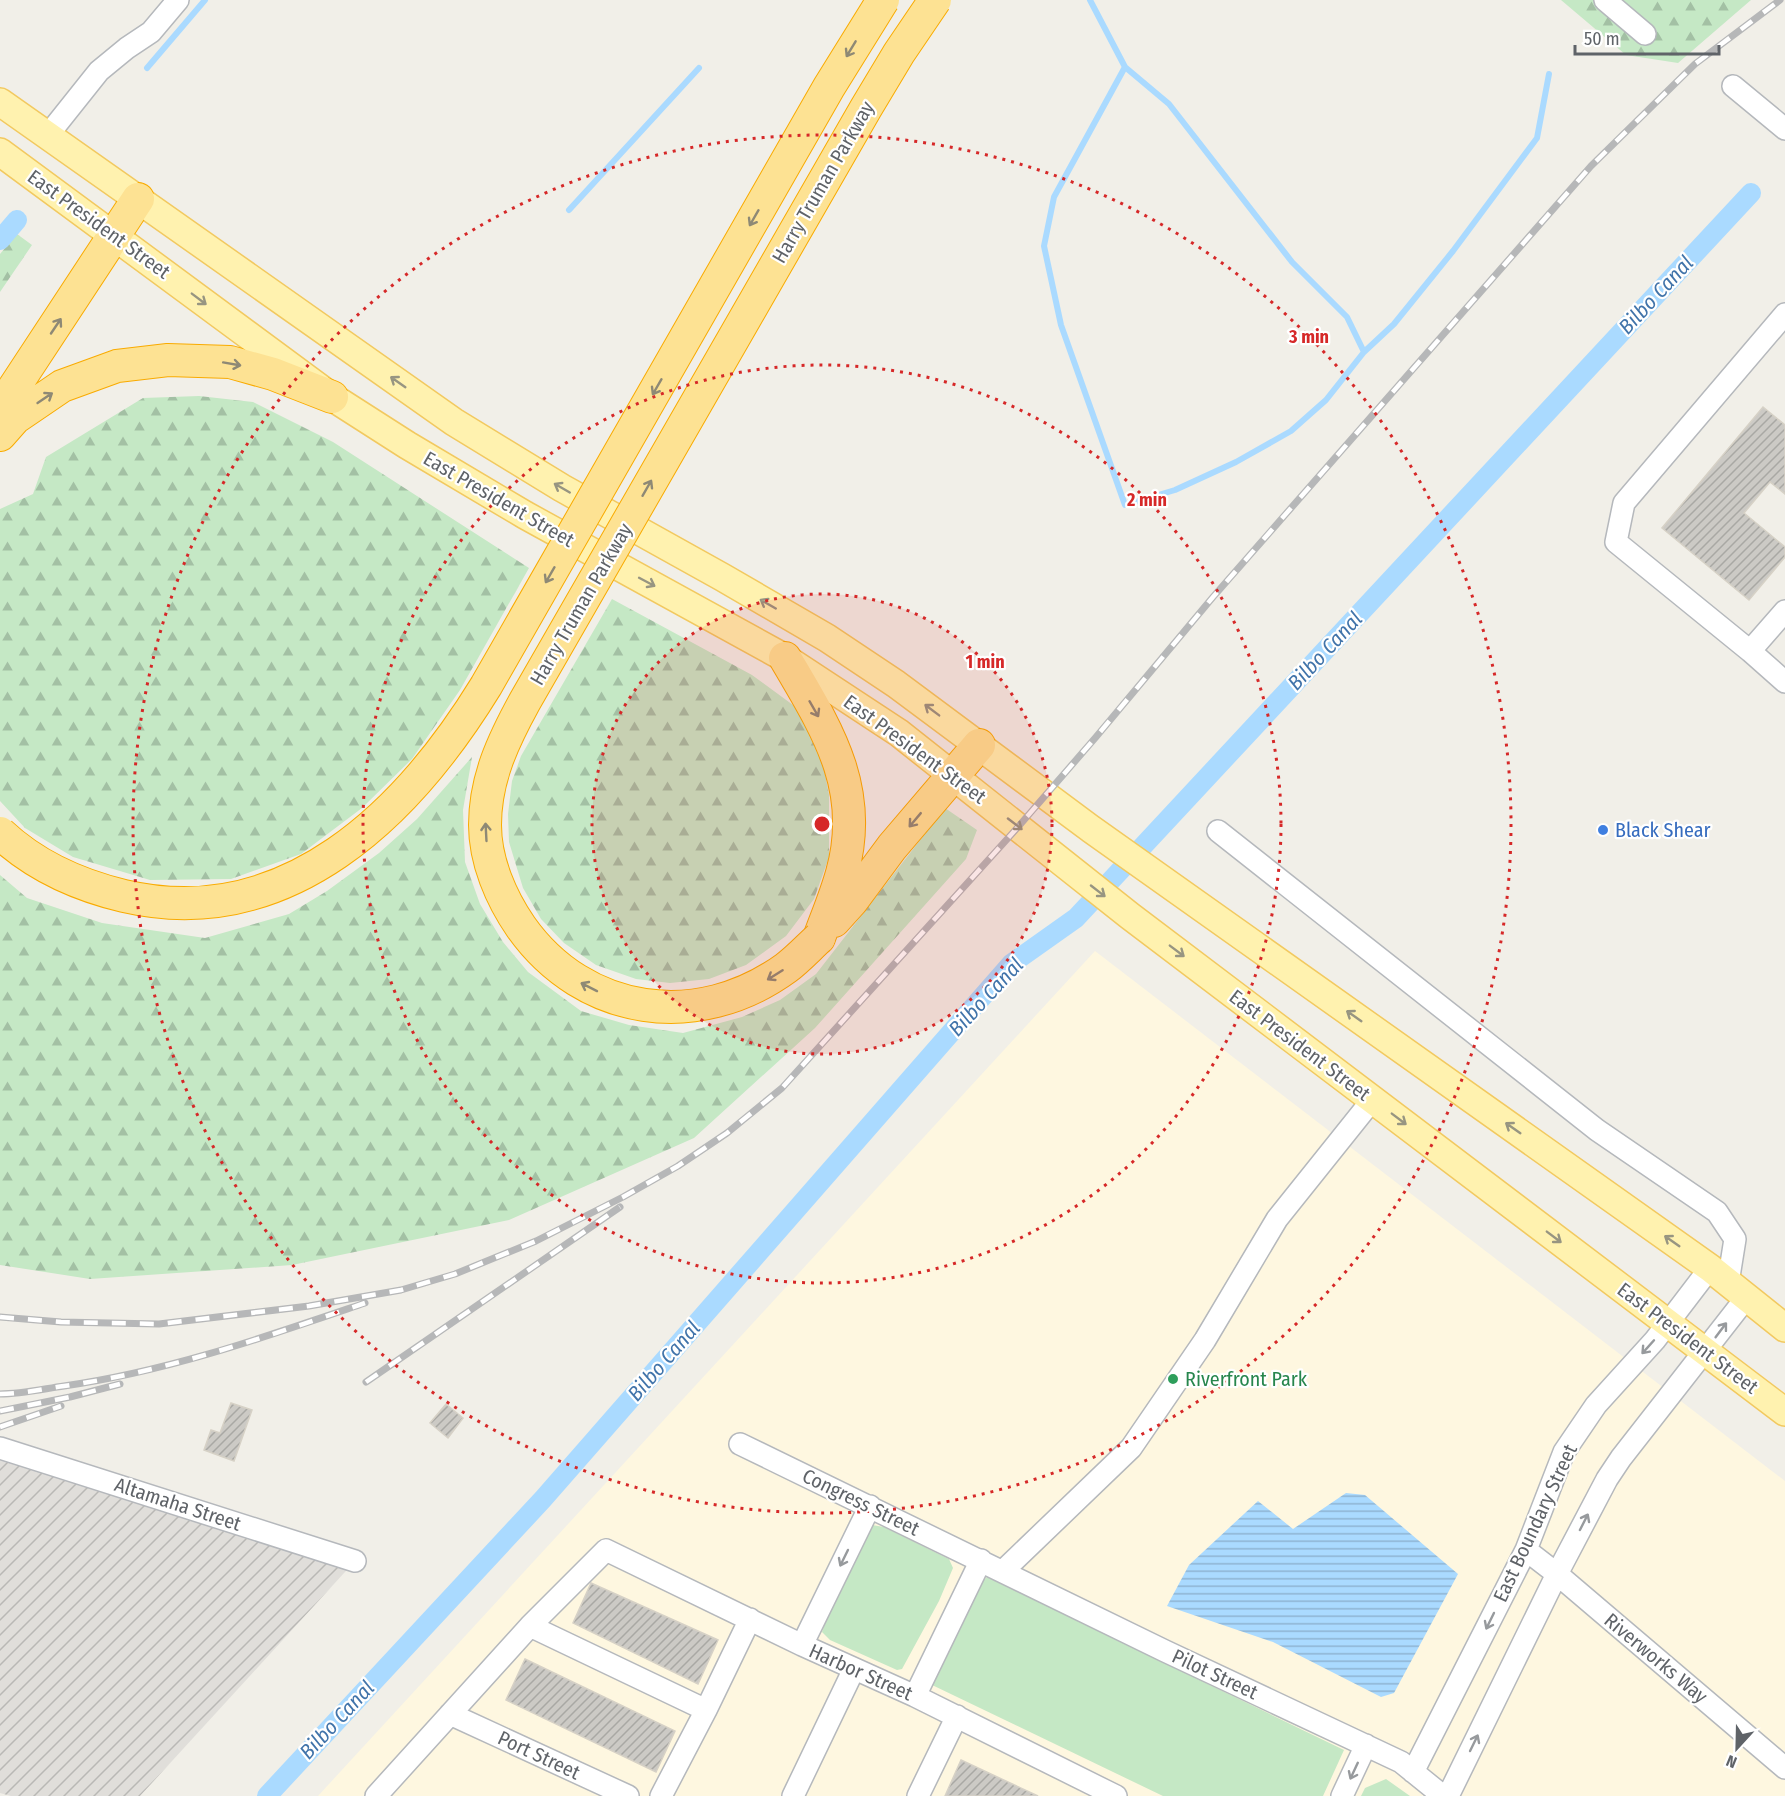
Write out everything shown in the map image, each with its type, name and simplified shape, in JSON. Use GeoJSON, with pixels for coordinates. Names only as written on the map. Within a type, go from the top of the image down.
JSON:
{"type":"FeatureCollection","features":[{"type":"Feature","properties":{"kind":"highway","name":"Harry Truman Parkway"},"geometry":{"type":"LineString","coordinates":[[0,833],[35,861],[66,878],[98,890],[170,903],[204,902],[265,890],[308,872],[338,853],[393,806],[440,754],[465,721],[829,87],[883,0]]}},
{"type":"Feature","properties":{"kind":"highway","name":"Harry Truman Parkway"},"geometry":{"type":"LineString","coordinates":[[934,0],[866,108],[525,701],[492,770],[485,827],[487,846],[497,879],[511,912],[530,939],[568,976],[600,993],[644,1006],[700,1005],[737,995],[771,978],[796,960],[852,901],[892,847],[979,745]]}},
{"type":"Feature","properties":{"kind":"highway"},"geometry":{"type":"LineString","coordinates":[[0,410],[138,199]]}},
{"type":"Feature","properties":{"kind":"highway"},"geometry":{"type":"LineString","coordinates":[[0,435],[15,418],[62,386],[117,366],[168,360],[230,362],[273,374],[332,397]]}},
{"type":"Feature","properties":{"kind":"highway"},"geometry":{"type":"LineString","coordinates":[[785,658],[826,728],[847,788],[850,818],[847,852],[836,893],[819,938]]}},
{"type":"Feature","properties":{"kind":"main road","name":"East President Street"},"geometry":{"type":"LineString","coordinates":[[0,102],[454,422],[562,488],[827,638],[896,684],[1094,830],[1728,1283],[1785,1328]]}},
{"type":"Feature","properties":{"kind":"main road","name":"East President Street"},"geometry":{"type":"LineString","coordinates":[[0,152],[332,397],[407,445],[525,515],[785,658],[899,733],[1130,916],[1785,1412]]}},
{"type":"Feature","properties":{"kind":"street"},"geometry":{"type":"LineString","coordinates":[[48,135],[99,72],[127,48],[151,32],[178,0]]}},
{"type":"Feature","properties":{"kind":"street"},"geometry":{"type":"LineString","coordinates":[[1605,0],[1646,34]]}},
{"type":"Feature","properties":{"kind":"street"},"geometry":{"type":"LineString","coordinates":[[1733,86],[1785,129]]}},
{"type":"Feature","properties":{"kind":"street"},"geometry":{"type":"LineString","coordinates":[[1785,315],[1624,503],[1616,542],[1785,682]]}},
{"type":"Feature","properties":{"kind":"street"},"geometry":{"type":"LineString","coordinates":[[1750,651],[1785,611]]}},
{"type":"Feature","properties":{"kind":"street"},"geometry":{"type":"LineString","coordinates":[[1218,831],[1597,1130],[1717,1212],[1736,1239],[1728,1283]]}},
{"type":"Feature","properties":{"kind":"street"},"geometry":{"type":"LineString","coordinates":[[1003,1571],[1131,1448],[1205,1340],[1277,1219],[1373,1100]]}},
{"type":"Feature","properties":{"kind":"street","name":"East Boundary Street"},"geometry":{"type":"LineString","coordinates":[[1413,1772],[1526,1550],[1564,1452],[1596,1405],[1655,1340],[1667,1322],[1728,1283]]}},
{"type":"Feature","properties":{"kind":"street","name":"East Boundary Street"},"geometry":{"type":"LineString","coordinates":[[1448,1796],[1557,1574],[1607,1479],[1705,1352],[1728,1283]]}},
{"type":"Feature","properties":{"kind":"street","name":"Congress Street"},"geometry":{"type":"LineString","coordinates":[[741,1444],[981,1560]]}},
{"type":"Feature","properties":{"kind":"street","name":"Altamaha Street"},"geometry":{"type":"LineString","coordinates":[[0,1448],[355,1561]]}},
{"type":"Feature","properties":{"kind":"street"},"geometry":{"type":"LineString","coordinates":[[802,1645],[870,1506]]}},
{"type":"Feature","properties":{"kind":"street","name":"Harbor Street"},"geometry":{"type":"LineString","coordinates":[[531,1626],[606,1550],[802,1645],[957,1716],[1116,1796]]}},
{"type":"Feature","properties":{"kind":"street","name":"Riverworks Way"},"geometry":{"type":"LineString","coordinates":[[1526,1550],[1785,1768]]}},
{"type":"Feature","properties":{"kind":"street"},"geometry":{"type":"LineString","coordinates":[[915,1696],[981,1560]]}},
{"type":"Feature","properties":{"kind":"street","name":"Pilot Street"},"geometry":{"type":"LineString","coordinates":[[981,1560],[1166,1651],[1401,1762],[1443,1796]]}},
{"type":"Feature","properties":{"kind":"street"},"geometry":{"type":"LineString","coordinates":[[661,1796],[750,1619]]}},
{"type":"Feature","properties":{"kind":"street"},"geometry":{"type":"LineString","coordinates":[[376,1796],[531,1626],[706,1710]]}},
{"type":"Feature","properties":{"kind":"street"},"geometry":{"type":"LineString","coordinates":[[793,1796],[854,1669]]}},
{"type":"Feature","properties":{"kind":"street","name":"Port Street"},"geometry":{"type":"LineString","coordinates":[[450,1714],[628,1796]]}},
{"type":"Feature","properties":{"kind":"street"},"geometry":{"type":"LineString","coordinates":[[918,1796],[957,1716]]}},
{"type":"Feature","properties":{"kind":"street"},"geometry":{"type":"LineString","coordinates":[[1342,1796],[1366,1745]]}},
{"type":"Feature","properties":{"kind":"shaded area"},"geometry":{"type":"Polygon","coordinates":[[[1095,951],[1785,1481],[1785,1796],[318,1796],[1095,951]]]}},
{"type":"Feature","properties":{"kind":"shaded area"},"geometry":{"type":"Polygon","coordinates":[[[0,1448],[355,1561],[140,1796],[11,1796],[0,1793],[0,1448]]]}},
{"type":"Feature","properties":{"kind":"green space"},"geometry":{"type":"Polygon","coordinates":[[[1561,0],[1751,0],[1678,63],[1626,55],[1561,0]]]}},
{"type":"Feature","properties":{"kind":"green space"},"geometry":{"type":"Polygon","coordinates":[[[17,234],[32,245],[0,292],[0,254],[17,234]]]}},
{"type":"Feature","properties":{"kind":"green space"},"geometry":{"type":"Polygon","coordinates":[[[199,396],[253,402],[333,442],[529,568],[460,690],[412,759],[362,808],[301,854],[231,879],[150,880],[73,857],[25,828],[0,801],[0,509],[33,494],[46,457],[143,398],[199,396]]]}},
{"type":"Feature","properties":{"kind":"green space"},"geometry":{"type":"Polygon","coordinates":[[[612,599],[752,675],[793,705],[820,747],[829,795],[829,857],[814,899],[786,936],[746,965],[709,979],[670,983],[636,979],[596,965],[564,943],[541,919],[523,888],[509,842],[508,814],[512,781],[521,756],[612,599]]]}},
{"type":"Feature","properties":{"kind":"green space"},"geometry":{"type":"Polygon","coordinates":[[[472,757],[463,810],[465,862],[480,904],[503,942],[528,972],[581,1011],[629,1025],[683,1033],[742,1017],[780,1000],[816,974],[945,808],[977,830],[966,859],[815,1028],[694,1138],[509,1220],[292,1265],[90,1279],[0,1265],[0,875],[27,898],[102,923],[205,938],[289,914],[327,891],[379,853],[417,819],[472,757]]]}},
{"type":"Feature","properties":{"kind":"green space"},"geometry":{"type":"Polygon","coordinates":[[[872,1525],[884,1527],[949,1559],[953,1568],[939,1601],[902,1669],[897,1670],[830,1640],[822,1632],[865,1533],[872,1525]]]}},
{"type":"Feature","properties":{"kind":"green space"},"geometry":{"type":"Polygon","coordinates":[[[987,1577],[1344,1750],[1323,1796],[1163,1796],[930,1684],[975,1588],[987,1577]]]}},
{"type":"Feature","properties":{"kind":"green space"},"geometry":{"type":"Polygon","coordinates":[[[1386,1779],[1410,1796],[1361,1796],[1365,1788],[1386,1779]]]}},
{"type":"Feature","properties":{"kind":"water"},"geometry":{"type":"Polygon","coordinates":[[[1346,1493],[1365,1495],[1458,1574],[1394,1693],[1381,1697],[1273,1642],[1167,1606],[1189,1565],[1258,1501],[1293,1529],[1346,1493]]]}},
{"type":"Feature","properties":{"kind":"building"},"geometry":{"type":"Polygon","coordinates":[[[1763,407],[1785,425],[1785,494],[1770,482],[1744,513],[1785,547],[1785,557],[1749,600],[1662,528],[1763,407]]]}},
{"type":"Feature","properties":{"kind":"building"},"geometry":{"type":"Polygon","coordinates":[[[231,1403],[252,1410],[234,1461],[204,1450],[211,1430],[220,1433],[231,1403]]]}},
{"type":"Feature","properties":{"kind":"building"},"geometry":{"type":"Polygon","coordinates":[[[446,1404],[463,1418],[448,1438],[430,1423],[446,1404]]]}},
{"type":"Feature","properties":{"kind":"building"},"geometry":{"type":"Polygon","coordinates":[[[591,1583],[718,1640],[698,1684],[573,1623],[591,1583]]]}},
{"type":"Feature","properties":{"kind":"building"},"geometry":{"type":"Polygon","coordinates":[[[525,1659],[675,1731],[656,1772],[506,1700],[525,1659]]]}},
{"type":"Feature","properties":{"kind":"building"},"geometry":{"type":"Polygon","coordinates":[[[961,1760],[1038,1796],[945,1796],[961,1760]]]}},
{"type":"Feature","properties":{"kind":"waterway"},"geometry":{"type":"LineString","coordinates":[[147,68],[205,0]]}},
{"type":"Feature","properties":{"kind":"waterway"},"geometry":{"type":"LineString","coordinates":[[1090,0],[1125,67]]}},
{"type":"Feature","properties":{"kind":"waterway"},"geometry":{"type":"LineString","coordinates":[[1364,352],[1347,317],[1292,262],[1169,104],[1125,67],[1054,197],[1044,246],[1061,325],[1125,505],[1175,490],[1236,462],[1291,431],[1326,400],[1364,352],[1394,324],[1453,251],[1537,138],[1549,74]]}},
{"type":"Feature","properties":{"kind":"waterway"},"geometry":{"type":"LineString","coordinates":[[569,210],[699,68]]}},
{"type":"Feature","properties":{"kind":"waterway","name":"Bilbo Canal"},"geometry":{"type":"LineString","coordinates":[[267,1796],[543,1499],[1011,964],[1076,918],[1751,193]]}},
{"type":"Feature","properties":{"kind":"waterway"},"geometry":{"type":"LineString","coordinates":[[0,240],[17,220]]}},
{"type":"Feature","properties":{"kind":"railway"},"geometry":{"type":"LineString","coordinates":[[0,1317],[61,1322],[159,1324],[309,1306],[401,1290],[455,1274],[536,1241],[678,1166],[727,1133],[782,1088],[1018,827],[1213,597],[1591,166],[1695,64],[1780,0]]}},
{"type":"Feature","properties":{"kind":"railway"},"geometry":{"type":"LineString","coordinates":[[366,1382],[620,1207]]}},
{"type":"Feature","properties":{"kind":"railway"},"geometry":{"type":"LineString","coordinates":[[0,1394],[103,1380],[179,1362],[365,1303]]}},
{"type":"Feature","properties":{"kind":"railway"},"geometry":{"type":"LineString","coordinates":[[0,1411],[120,1384]]}},
{"type":"Feature","properties":{"kind":"railway"},"geometry":{"type":"LineString","coordinates":[[0,1427],[61,1406]]}},
{"type":"Feature","properties":{"kind":"place","name":"Black Shear"},"geometry":{"type":"Point","coordinates":[1603,830]}},
{"type":"Feature","properties":{"kind":"place","name":"Riverfront Park"},"geometry":{"type":"Point","coordinates":[1173,1379]}}]}
